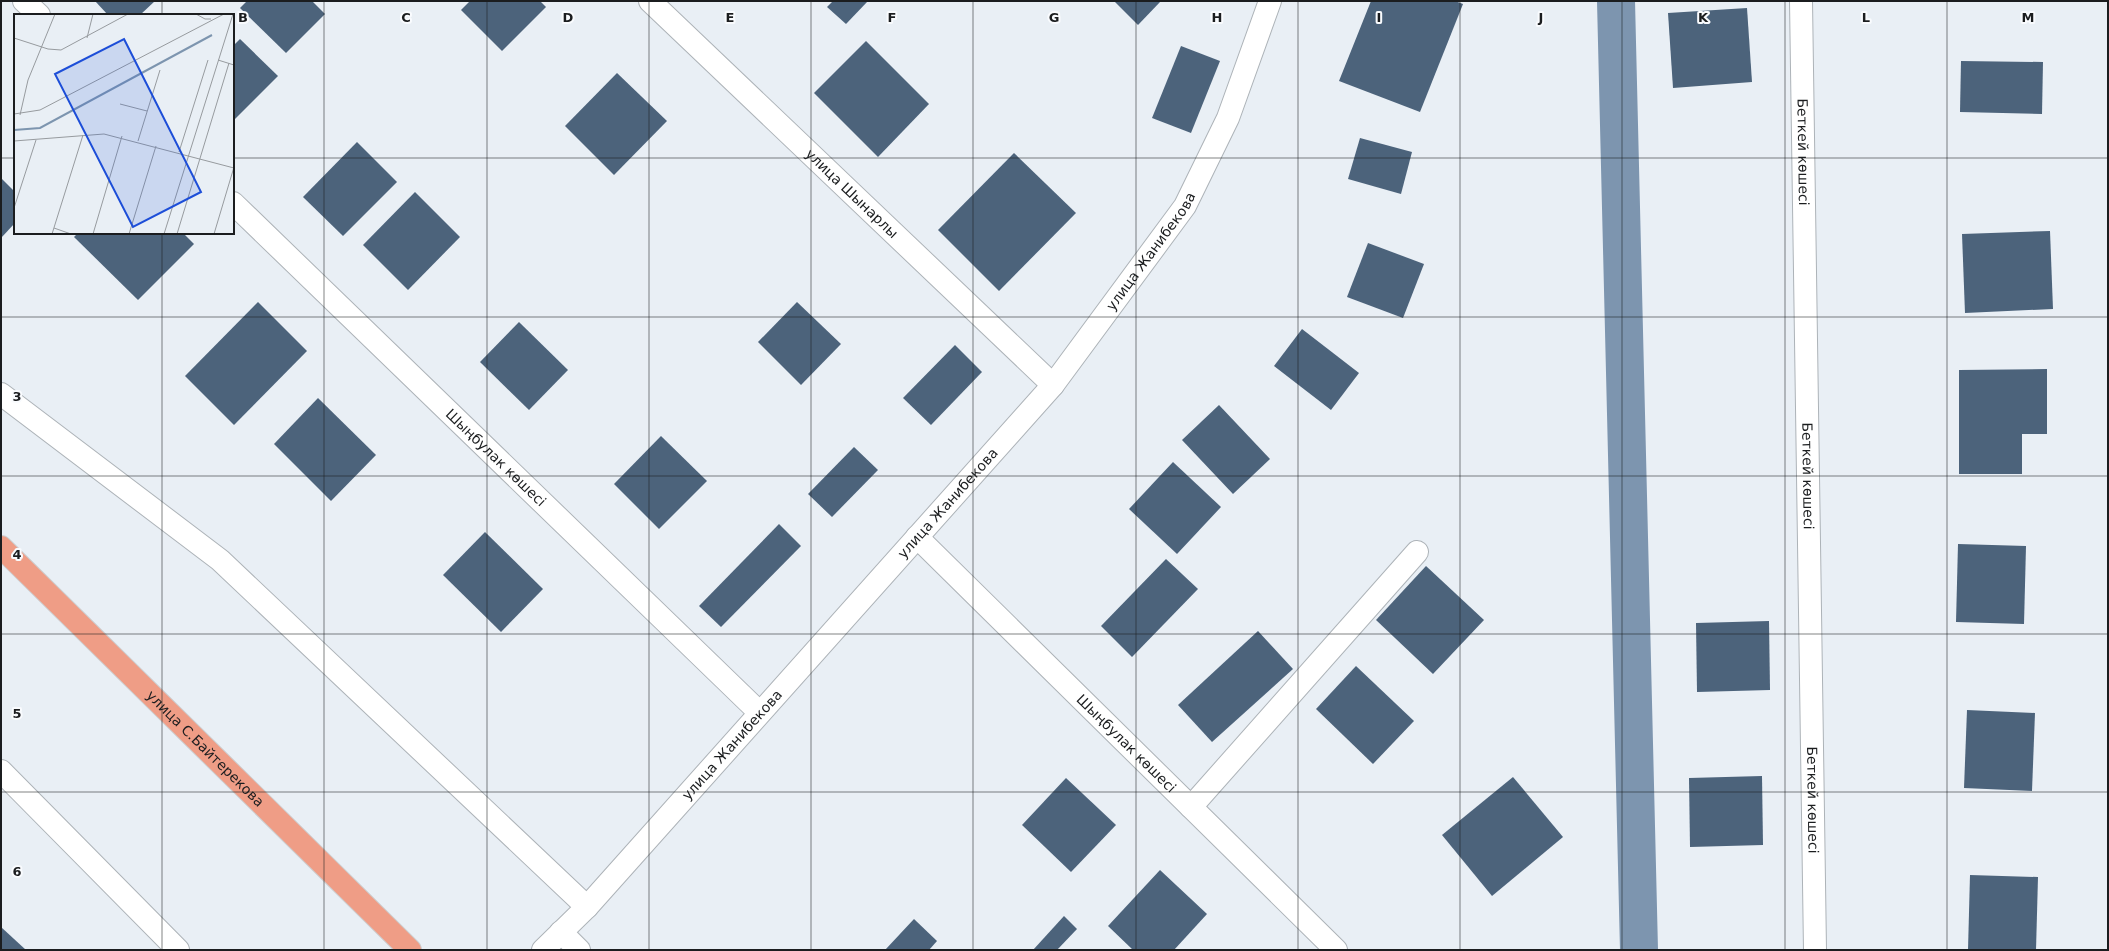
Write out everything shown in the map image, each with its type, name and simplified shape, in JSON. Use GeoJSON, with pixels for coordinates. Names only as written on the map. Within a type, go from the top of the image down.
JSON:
{"type":"FeatureCollection","features":[{"type":"Feature","properties":{"kind":"main road","name":"улица С.Байтерекова"},"geometry":{"type":"LineString","coordinates":[[1,547],[410,950]]}},
{"type":"Feature","properties":{"kind":"street"},"geometry":{"type":"LineString","coordinates":[[24,1],[38,14]]}},
{"type":"Feature","properties":{"kind":"street","name":"улица Шынарлы"},"geometry":{"type":"LineString","coordinates":[[650,1],[1053,385]]}},
{"type":"Feature","properties":{"kind":"street","name":"улица Жанибекова"},"geometry":{"type":"LineString","coordinates":[[543,950],[587,907],[759,712],[1053,385],[1185,206],[1228,118],[1270,1]]}},
{"type":"Feature","properties":{"kind":"street","name":"Беткей көшесі"},"geometry":{"type":"LineString","coordinates":[[1801,1],[1815,950]]}},
{"type":"Feature","properties":{"kind":"street","name":"Шыңбулак көшесі"},"geometry":{"type":"LineString","coordinates":[[234,204],[759,712]]}},
{"type":"Feature","properties":{"kind":"street"},"geometry":{"type":"LineString","coordinates":[[1,394],[220,560],[587,907]]}},
{"type":"Feature","properties":{"kind":"street","name":"Шыңбулак көшесі"},"geometry":{"type":"LineString","coordinates":[[917,537],[1336,950]]}},
{"type":"Feature","properties":{"kind":"street"},"geometry":{"type":"LineString","coordinates":[[1191,807],[1417,552]]}},
{"type":"Feature","properties":{"kind":"street"},"geometry":{"type":"LineString","coordinates":[[1,771],[178,950]]}},
{"type":"Feature","properties":{"kind":"street"},"geometry":{"type":"LineString","coordinates":[[561,932],[579,950]]}},
{"type":"Feature","properties":{"kind":"building"},"geometry":{"type":"Polygon","coordinates":[[[95,1],[155,1],[141,14],[107,14],[95,1]]]}},
{"type":"Feature","properties":{"kind":"building"},"geometry":{"type":"Polygon","coordinates":[[[247,1],[312,1],[325,14],[286,53],[240,8],[247,1]]]}},
{"type":"Feature","properties":{"kind":"building"},"geometry":{"type":"Polygon","coordinates":[[[470,1],[540,1],[546,7],[502,51],[461,10],[470,1]]]}},
{"type":"Feature","properties":{"kind":"building"},"geometry":{"type":"Polygon","coordinates":[[[833,1],[868,1],[846,24],[827,7],[833,1]]]}},
{"type":"Feature","properties":{"kind":"building"},"geometry":{"type":"Polygon","coordinates":[[[1114,1],[1161,1],[1138,25],[1114,1]]]}},
{"type":"Feature","properties":{"kind":"building"},"geometry":{"type":"Polygon","coordinates":[[[1371,1],[1455,1],[1463,4],[1420,112],[1339,81],[1371,1]]]}},
{"type":"Feature","properties":{"kind":"building"},"geometry":{"type":"Polygon","coordinates":[[[1747,8],[1752,82],[1673,88],[1668,13],[1747,8]]]}},
{"type":"Feature","properties":{"kind":"building"},"geometry":{"type":"Polygon","coordinates":[[[240,39],[278,76],[234,120],[234,45],[240,39]]]}},
{"type":"Feature","properties":{"kind":"building"},"geometry":{"type":"Polygon","coordinates":[[[866,41],[929,104],[878,157],[814,93],[866,41]]]}},
{"type":"Feature","properties":{"kind":"building"},"geometry":{"type":"Polygon","coordinates":[[[1181,46],[1220,61],[1191,133],[1152,118],[1181,46]]]}},
{"type":"Feature","properties":{"kind":"building"},"geometry":{"type":"Polygon","coordinates":[[[1961,61],[2043,62],[2042,114],[1960,112],[1961,61]]]}},
{"type":"Feature","properties":{"kind":"building"},"geometry":{"type":"Polygon","coordinates":[[[617,73],[667,121],[614,175],[565,126],[617,73]]]}},
{"type":"Feature","properties":{"kind":"building"},"geometry":{"type":"Polygon","coordinates":[[[1360,138],[1412,152],[1401,194],[1348,179],[1360,138]]]}},
{"type":"Feature","properties":{"kind":"building"},"geometry":{"type":"Polygon","coordinates":[[[357,142],[397,182],[343,236],[303,197],[357,142]]]}},
{"type":"Feature","properties":{"kind":"building"},"geometry":{"type":"Polygon","coordinates":[[[1014,153],[1076,213],[999,291],[938,230],[1014,153]]]}},
{"type":"Feature","properties":{"kind":"building"},"geometry":{"type":"Polygon","coordinates":[[[1,178],[14,191],[14,224],[1,238],[1,178]]]}},
{"type":"Feature","properties":{"kind":"building"},"geometry":{"type":"Polygon","coordinates":[[[415,192],[460,237],[408,290],[363,245],[415,192]]]}},
{"type":"Feature","properties":{"kind":"building"},"geometry":{"type":"Polygon","coordinates":[[[2050,231],[2053,309],[1965,313],[1962,234],[2050,231]]]}},
{"type":"Feature","properties":{"kind":"building"},"geometry":{"type":"Polygon","coordinates":[[[77,234],[184,234],[194,244],[138,300],[74,237],[77,234]]]}},
{"type":"Feature","properties":{"kind":"building"},"geometry":{"type":"Polygon","coordinates":[[[1368,243],[1424,264],[1403,318],[1347,297],[1368,243]]]}},
{"type":"Feature","properties":{"kind":"building"},"geometry":{"type":"Polygon","coordinates":[[[258,302],[307,351],[234,425],[185,376],[258,302]]]}},
{"type":"Feature","properties":{"kind":"building"},"geometry":{"type":"Polygon","coordinates":[[[797,302],[841,344],[801,385],[758,342],[797,302]]]}},
{"type":"Feature","properties":{"kind":"building"},"geometry":{"type":"Polygon","coordinates":[[[519,322],[568,370],[529,410],[480,362],[519,322]]]}},
{"type":"Feature","properties":{"kind":"building"},"geometry":{"type":"Polygon","coordinates":[[[1302,329],[1359,373],[1331,410],[1274,366],[1302,329]]]}},
{"type":"Feature","properties":{"kind":"building"},"geometry":{"type":"Polygon","coordinates":[[[955,345],[982,372],[931,425],[903,398],[955,345]]]}},
{"type":"Feature","properties":{"kind":"building"},"geometry":{"type":"Polygon","coordinates":[[[2047,369],[2047,434],[2022,434],[2022,474],[1959,474],[1959,370],[2047,369]]]}},
{"type":"Feature","properties":{"kind":"building"},"geometry":{"type":"Polygon","coordinates":[[[318,398],[376,455],[331,501],[274,444],[318,398]]]}},
{"type":"Feature","properties":{"kind":"building"},"geometry":{"type":"Polygon","coordinates":[[[1219,405],[1270,459],[1233,494],[1182,440],[1219,405]]]}},
{"type":"Feature","properties":{"kind":"building"},"geometry":{"type":"Polygon","coordinates":[[[661,436],[707,481],[659,529],[614,484],[661,436]]]}},
{"type":"Feature","properties":{"kind":"building"},"geometry":{"type":"Polygon","coordinates":[[[854,447],[878,470],[832,517],[808,494],[854,447]]]}},
{"type":"Feature","properties":{"kind":"building"},"geometry":{"type":"Polygon","coordinates":[[[1173,462],[1221,507],[1177,554],[1129,509],[1173,462]]]}},
{"type":"Feature","properties":{"kind":"building"},"geometry":{"type":"Polygon","coordinates":[[[779,524],[801,546],[721,627],[699,606],[779,524]]]}},
{"type":"Feature","properties":{"kind":"building"},"geometry":{"type":"Polygon","coordinates":[[[485,532],[543,589],[501,632],[443,575],[485,532]]]}},
{"type":"Feature","properties":{"kind":"building"},"geometry":{"type":"Polygon","coordinates":[[[1958,544],[2026,546],[2024,624],[1956,622],[1958,544]]]}},
{"type":"Feature","properties":{"kind":"building"},"geometry":{"type":"Polygon","coordinates":[[[1166,559],[1198,589],[1132,657],[1101,626],[1166,559]]]}},
{"type":"Feature","properties":{"kind":"building"},"geometry":{"type":"Polygon","coordinates":[[[1426,566],[1484,620],[1433,674],[1376,620],[1426,566]]]}},
{"type":"Feature","properties":{"kind":"building"},"geometry":{"type":"Polygon","coordinates":[[[1769,621],[1770,690],[1697,692],[1696,623],[1769,621]]]}},
{"type":"Feature","properties":{"kind":"building"},"geometry":{"type":"Polygon","coordinates":[[[1258,631],[1293,669],[1212,742],[1178,705],[1258,631]]]}},
{"type":"Feature","properties":{"kind":"building"},"geometry":{"type":"Polygon","coordinates":[[[1356,666],[1414,721],[1373,764],[1316,709],[1356,666]]]}},
{"type":"Feature","properties":{"kind":"building"},"geometry":{"type":"Polygon","coordinates":[[[1967,710],[2035,713],[2032,791],[1964,788],[1967,710]]]}},
{"type":"Feature","properties":{"kind":"building"},"geometry":{"type":"Polygon","coordinates":[[[1762,776],[1763,845],[1690,847],[1689,778],[1762,776]]]}},
{"type":"Feature","properties":{"kind":"building"},"geometry":{"type":"Polygon","coordinates":[[[1513,777],[1563,837],[1492,896],[1442,835],[1513,777]]]}},
{"type":"Feature","properties":{"kind":"building"},"geometry":{"type":"Polygon","coordinates":[[[1066,778],[1116,825],[1071,872],[1022,825],[1066,778]]]}},
{"type":"Feature","properties":{"kind":"building"},"geometry":{"type":"Polygon","coordinates":[[[1160,870],[1207,914],[1174,950],[1133,950],[1108,926],[1160,870]]]}},
{"type":"Feature","properties":{"kind":"building"},"geometry":{"type":"Polygon","coordinates":[[[1970,875],[2038,877],[2036,950],[1968,950],[1970,875]]]}},
{"type":"Feature","properties":{"kind":"building"},"geometry":{"type":"Polygon","coordinates":[[[1064,916],[1077,929],[1057,950],[1033,950],[1064,916]]]}},
{"type":"Feature","properties":{"kind":"building"},"geometry":{"type":"Polygon","coordinates":[[[914,919],[937,941],[929,950],[885,950],[914,919]]]}},
{"type":"Feature","properties":{"kind":"building"},"geometry":{"type":"Polygon","coordinates":[[[1,927],[26,950],[1,950],[1,927]]]}},
{"type":"Feature","properties":{"kind":"waterway"},"geometry":{"type":"LineString","coordinates":[[1616,1],[1639,950]]}}]}
